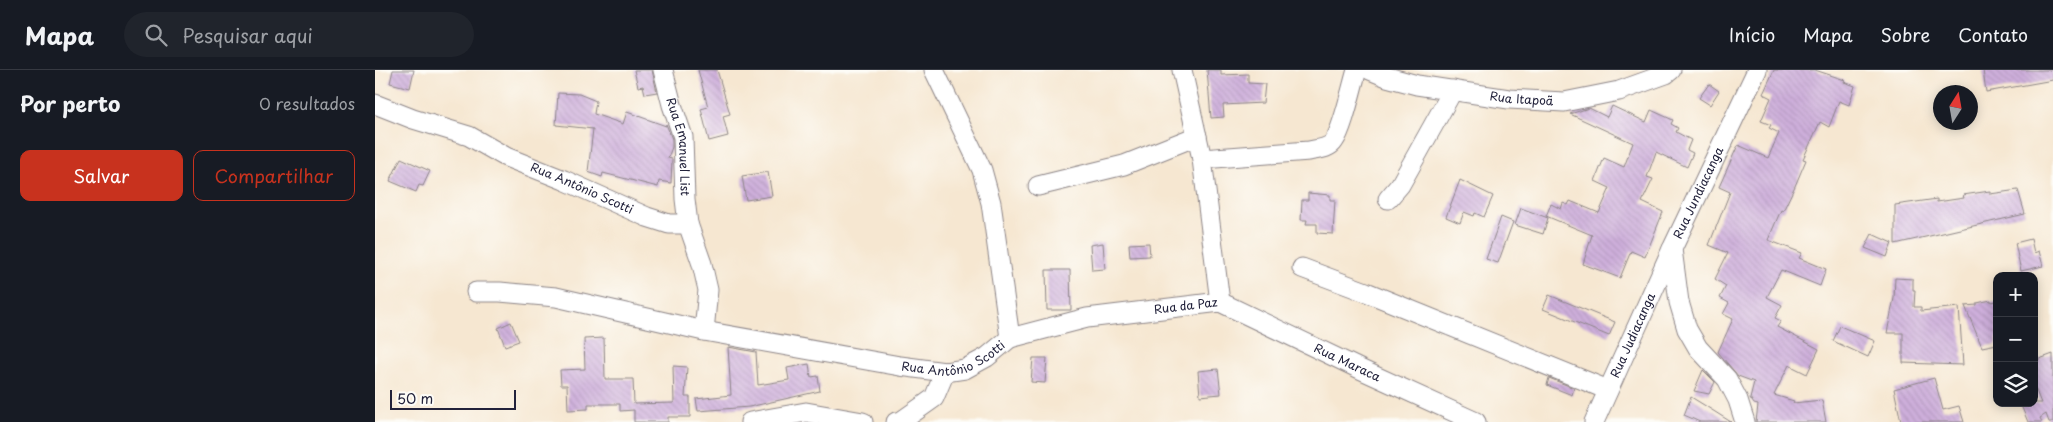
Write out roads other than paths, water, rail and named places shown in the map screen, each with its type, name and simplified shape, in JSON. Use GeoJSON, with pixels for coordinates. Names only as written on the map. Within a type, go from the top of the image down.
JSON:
{"type":"FeatureCollection","features":[{"type":"Feature","properties":{"kind":"street","name":"Rua Emanuel List"},"geometry":{"type":"LineString","coordinates":[[663,70],[683,137],[685,199],[688,224]]}},
{"type":"Feature","properties":{"kind":"street","name":"Rua Antônio Scotti"},"geometry":{"type":"LineString","coordinates":[[476,292],[509,292],[556,297],[704,331],[900,366],[945,372],[965,369],[987,357],[1010,338],[991,203],[982,170],[934,70]]}},
{"type":"Feature","properties":{"kind":"street","name":"Rua da Paz"},"geometry":{"type":"LineString","coordinates":[[1010,338],[1087,318],[1220,302],[1202,158],[1182,70]]}},
{"type":"Feature","properties":{"kind":"street"},"geometry":{"type":"LineString","coordinates":[[1202,158],[1309,151],[1326,148],[1334,141],[1339,129],[1357,70]]}},
{"type":"Feature","properties":{"kind":"street","name":"Rua Itapoã"},"geometry":{"type":"LineString","coordinates":[[1370,70],[1417,85],[1509,99],[1564,102],[1619,92],[1666,74],[1671,70]]}},
{"type":"Feature","properties":{"kind":"street","name":"Rua Jundiacanga"},"geometry":{"type":"LineString","coordinates":[[1745,422],[1738,400],[1727,380],[1698,348],[1687,329],[1679,302],[1671,249],[1757,70]]}},
{"type":"Feature","properties":{"kind":"street"},"geometry":{"type":"LineString","coordinates":[[1388,199],[1400,184],[1453,90]]}},
{"type":"Feature","properties":{"kind":"street","name":"Rua Antônio Scotti"},"geometry":{"type":"LineString","coordinates":[[375,104],[413,119],[469,136],[506,157],[564,180],[647,217],[669,224],[688,224]]}},
{"type":"Feature","properties":{"kind":"street"},"geometry":{"type":"LineString","coordinates":[[1038,186],[1124,165],[1197,136]]}},
{"type":"Feature","properties":{"kind":"street"},"geometry":{"type":"LineString","coordinates":[[688,224],[702,264],[708,290],[704,331]]}},
{"type":"Feature","properties":{"kind":"street","name":"Rua Judiacanga"},"geometry":{"type":"LineString","coordinates":[[1594,422],[1671,249]]}},
{"type":"Feature","properties":{"kind":"street"},"geometry":{"type":"LineString","coordinates":[[1302,268],[1375,295],[1608,390]]}},
{"type":"Feature","properties":{"kind":"street","name":"Rua Maraca"},"geometry":{"type":"LineString","coordinates":[[1220,302],[1476,422]]}},
{"type":"Feature","properties":{"kind":"street"},"geometry":{"type":"LineString","coordinates":[[896,422],[900,422],[934,398],[945,372]]}},
{"type":"Feature","properties":{"kind":"street"},"geometry":{"type":"LineString","coordinates":[[750,422],[806,412],[863,422]]}}]}
